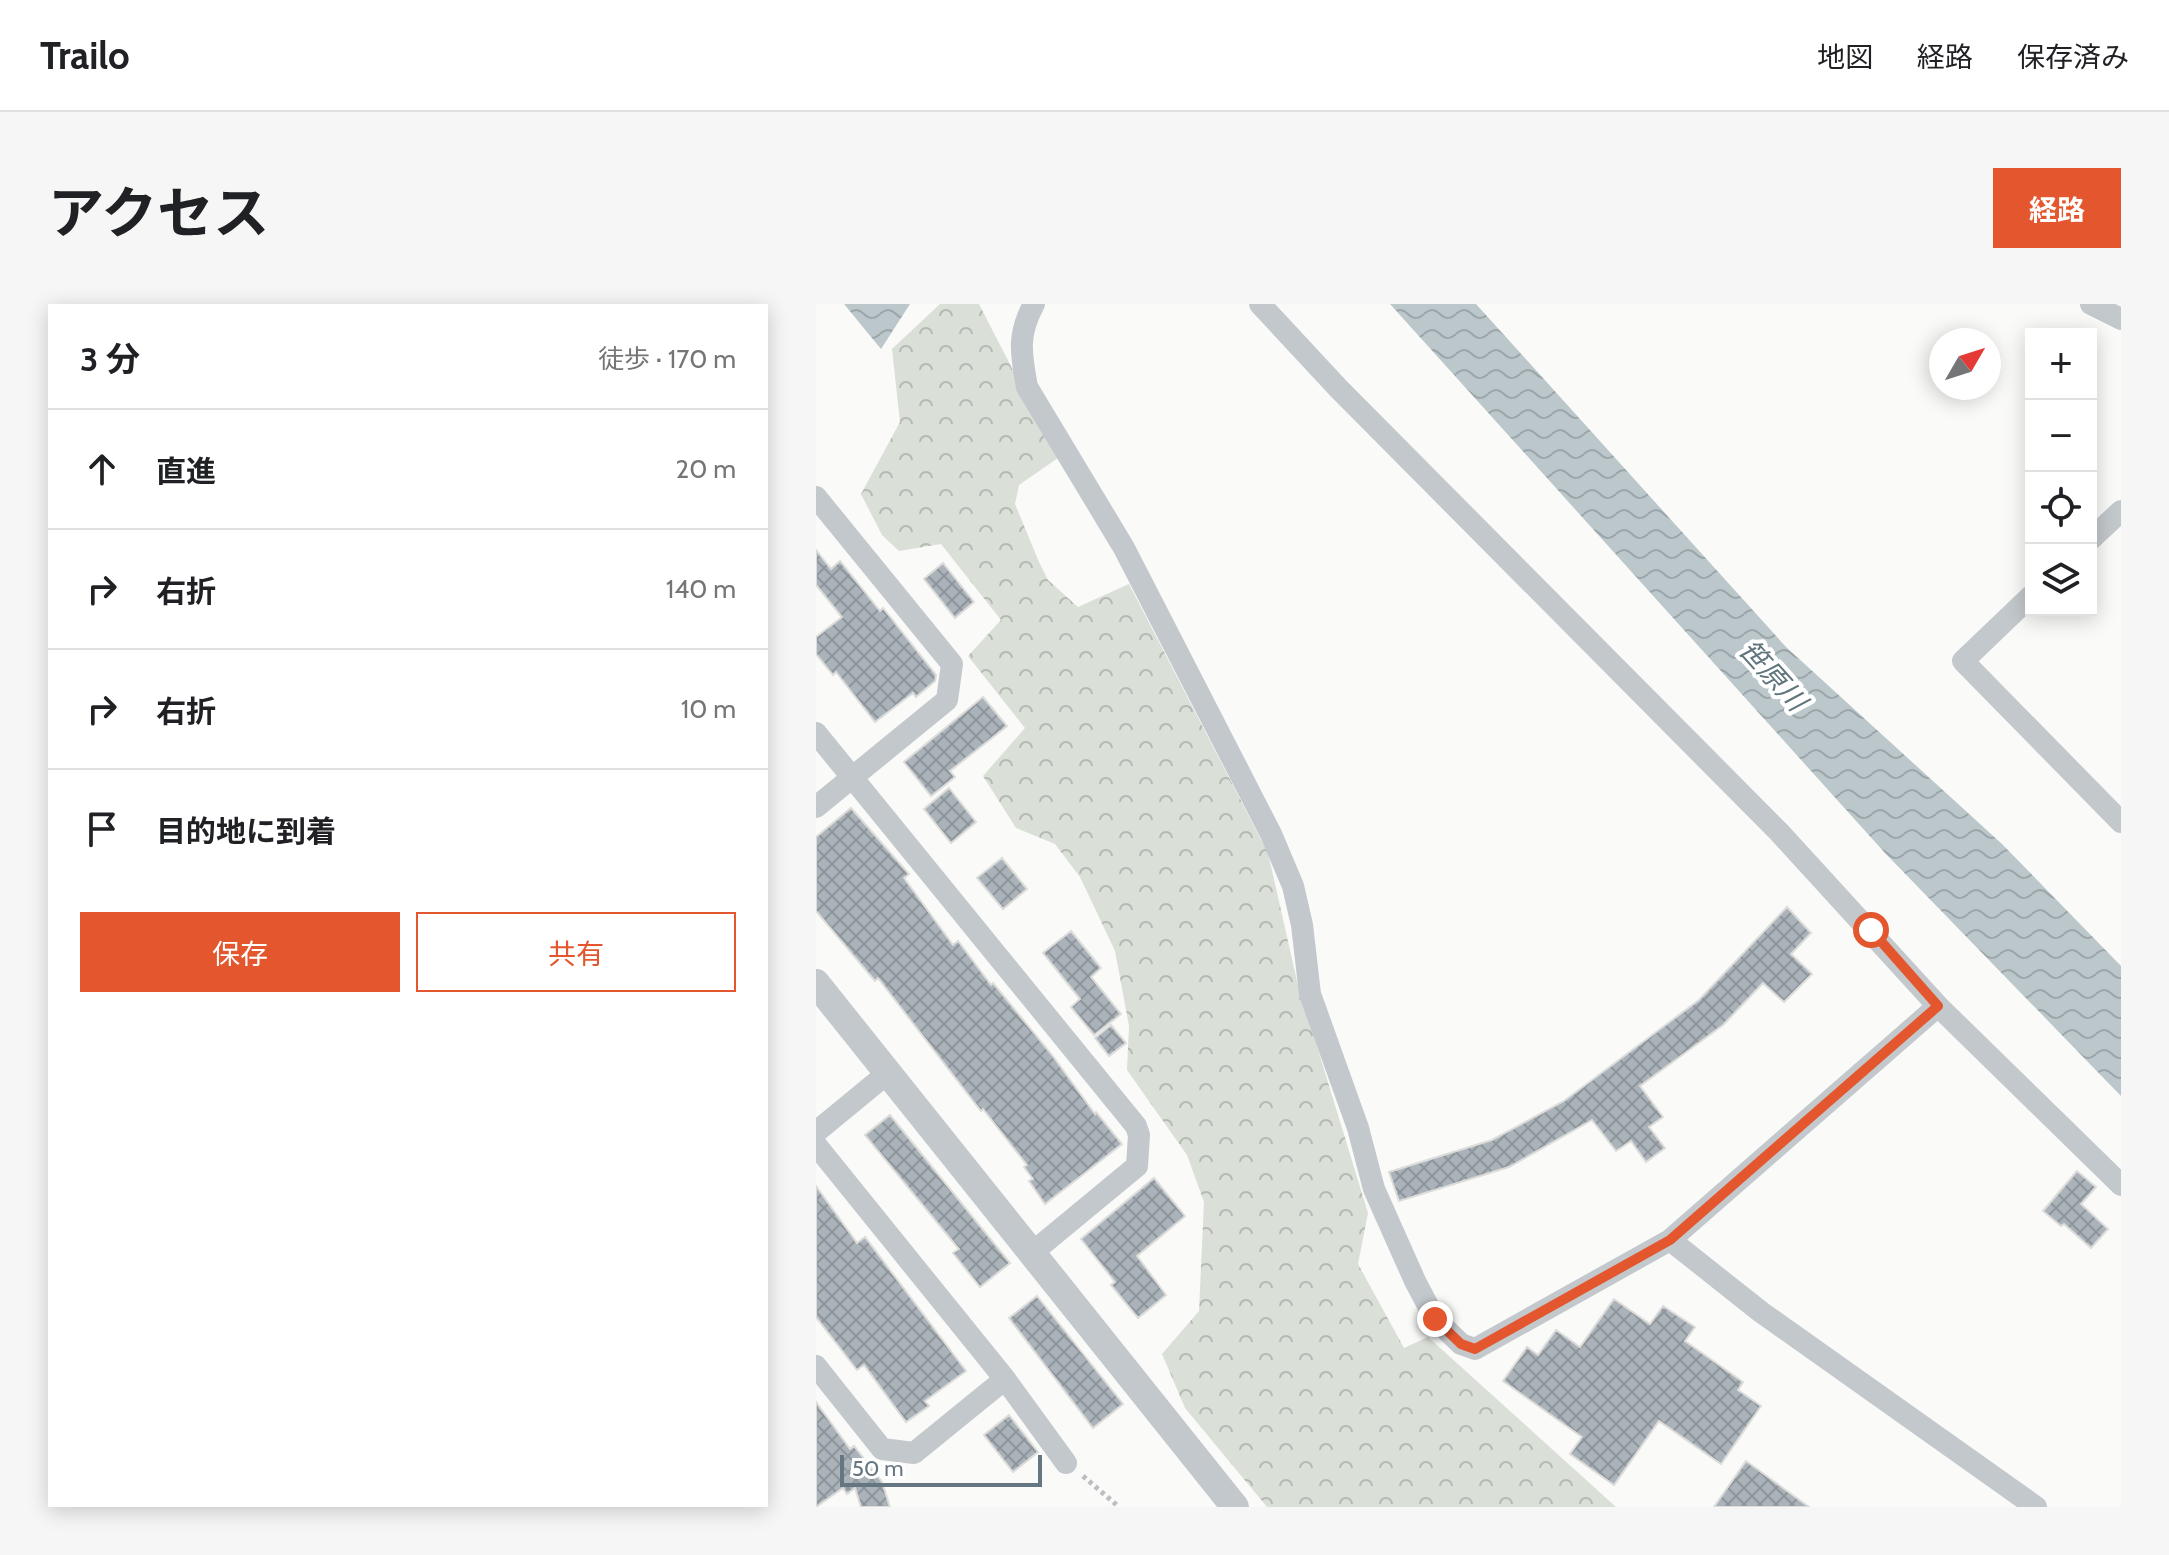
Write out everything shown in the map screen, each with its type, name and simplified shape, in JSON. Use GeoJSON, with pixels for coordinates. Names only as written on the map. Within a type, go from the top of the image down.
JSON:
{"type":"FeatureCollection","features":[{"type":"Feature","properties":{"kind":"street"},"geometry":{"type":"LineString","coordinates":[[1034,304],[1022,331],[1022,359],[1027,387],[1124,548],[1271,834],[1293,886],[1302,925],[1310,994],[1358,1128],[1374,1189],[1435,1319],[1461,1344],[1475,1349],[1670,1240],[1938,1006]]}},
{"type":"Feature","properties":{"kind":"street"},"geometry":{"type":"LineString","coordinates":[[1260,304],[1339,389],[1779,832],[1938,1006],[2121,1185]]}},
{"type":"Feature","properties":{"kind":"street"},"geometry":{"type":"LineString","coordinates":[[2091,304],[2121,319]]}},
{"type":"Feature","properties":{"kind":"street"},"geometry":{"type":"LineString","coordinates":[[816,497],[952,664],[947,700],[816,807]]}},
{"type":"Feature","properties":{"kind":"street"},"geometry":{"type":"LineString","coordinates":[[2097,533],[2121,511]]}},
{"type":"Feature","properties":{"kind":"street"},"geometry":{"type":"LineString","coordinates":[[2025,602],[1963,661],[2121,822]]}},
{"type":"Feature","properties":{"kind":"street"},"geometry":{"type":"LineString","coordinates":[[816,733],[1136,1126],[1139,1135],[1137,1166],[1033,1252]]}},
{"type":"Feature","properties":{"kind":"street"},"geometry":{"type":"LineString","coordinates":[[816,983],[1235,1507]]}},
{"type":"Feature","properties":{"kind":"street"},"geometry":{"type":"LineString","coordinates":[[816,1132],[889,1072]]}},
{"type":"Feature","properties":{"kind":"street"},"geometry":{"type":"LineString","coordinates":[[816,1145],[1005,1379],[1066,1463]]}},
{"type":"Feature","properties":{"kind":"street"},"geometry":{"type":"LineString","coordinates":[[1670,1240],[1761,1312],[2036,1507]]}},
{"type":"Feature","properties":{"kind":"street"},"geometry":{"type":"LineString","coordinates":[[816,1366],[882,1449],[914,1453],[1005,1379]]}},
{"type":"Feature","properties":{"kind":"path"},"geometry":{"type":"LineString","coordinates":[[1066,1463],[1119,1507]]}},
{"type":"Feature","properties":{"kind":"green space"},"geometry":{"type":"Polygon","coordinates":[[[940,304],[979,304],[1058,458],[1019,485],[1015,504],[1048,580],[1078,607],[1129,584],[1268,853],[1297,981],[1368,1213],[1358,1264],[1404,1348],[1428,1337],[1616,1507],[1267,1507],[1185,1408],[1162,1354],[1199,1311],[1204,1202],[1187,1155],[1127,1070],[1129,1026],[1115,951],[1080,877],[1055,844],[1016,828],[983,776],[1025,728],[968,656],[1001,620],[941,544],[899,551],[882,535],[861,494],[900,422],[892,349],[940,304]]]}},
{"type":"Feature","properties":{"kind":"water"},"geometry":{"type":"Polygon","coordinates":[[[844,304],[910,304],[881,349],[844,304]]]}},
{"type":"Feature","properties":{"kind":"water","name":"笹原川"},"geometry":{"type":"Polygon","coordinates":[[[1390,304],[1476,304],[1786,647],[2002,844],[2121,966],[2121,1096],[1885,853],[1390,304]]]}},
{"type":"Feature","properties":{"kind":"building"},"geometry":{"type":"Polygon","coordinates":[[[816,550],[831,569],[840,561],[880,611],[883,608],[936,675],[935,681],[916,697],[913,693],[875,722],[836,672],[833,675],[816,654],[816,637],[842,617],[816,585],[816,550]]]}},
{"type":"Feature","properties":{"kind":"building"},"geometry":{"type":"Polygon","coordinates":[[[943,563],[974,602],[955,618],[924,579],[943,563]]]}},
{"type":"Feature","properties":{"kind":"building"},"geometry":{"type":"Polygon","coordinates":[[[983,697],[1007,726],[950,771],[955,777],[931,796],[904,762],[983,697]]]}},
{"type":"Feature","properties":{"kind":"building"},"geometry":{"type":"Polygon","coordinates":[[[949,788],[976,822],[951,843],[924,809],[949,788]]]}},
{"type":"Feature","properties":{"kind":"building"},"geometry":{"type":"Polygon","coordinates":[[[851,808],[909,874],[904,878],[953,945],[958,941],[1122,1144],[1045,1204],[1029,1181],[1033,1179],[1024,1167],[1027,1165],[878,978],[875,981],[816,911],[816,837],[851,808]]]}},
{"type":"Feature","properties":{"kind":"building"},"geometry":{"type":"Polygon","coordinates":[[[1002,858],[1027,889],[1003,909],[977,878],[1002,858]]]}},
{"type":"Feature","properties":{"kind":"building"},"geometry":{"type":"Polygon","coordinates":[[[1787,907],[1811,933],[1791,954],[1812,974],[1784,1002],[1763,983],[1723,1025],[1640,1086],[1663,1117],[1649,1127],[1665,1148],[1646,1162],[1631,1141],[1616,1151],[1592,1120],[1509,1167],[1399,1201],[1389,1172],[1492,1140],[1564,1101],[1699,1000],[1787,907]]]}},
{"type":"Feature","properties":{"kind":"building"},"geometry":{"type":"Polygon","coordinates":[[[1071,931],[1101,968],[1091,977],[1121,1014],[1094,1035],[1071,1007],[1080,999],[1043,953],[1071,931]]]}},
{"type":"Feature","properties":{"kind":"building"},"geometry":{"type":"Polygon","coordinates":[[[1111,1025],[1126,1043],[1109,1056],[1095,1038],[1111,1025]]]}},
{"type":"Feature","properties":{"kind":"building"},"geometry":{"type":"Polygon","coordinates":[[[890,1115],[1010,1263],[980,1287],[953,1253],[959,1249],[865,1135],[890,1115]]]}},
{"type":"Feature","properties":{"kind":"building"},"geometry":{"type":"Polygon","coordinates":[[[2077,1171],[2096,1187],[2081,1204],[2108,1229],[2091,1248],[2064,1224],[2061,1226],[2043,1211],[2077,1171]]]}},
{"type":"Feature","properties":{"kind":"building"},"geometry":{"type":"Polygon","coordinates":[[[1154,1178],[1185,1216],[1137,1256],[1166,1295],[1138,1318],[1111,1285],[1115,1282],[1081,1239],[1154,1178]]]}},
{"type":"Feature","properties":{"kind":"building"},"geometry":{"type":"Polygon","coordinates":[[[816,1186],[857,1243],[865,1237],[966,1371],[925,1401],[929,1406],[906,1422],[864,1365],[857,1370],[816,1317],[816,1186]]]}},
{"type":"Feature","properties":{"kind":"building"},"geometry":{"type":"Polygon","coordinates":[[[1037,1296],[1123,1404],[1093,1428],[1009,1318],[1037,1296]]]}},
{"type":"Feature","properties":{"kind":"building"},"geometry":{"type":"Polygon","coordinates":[[[1614,1299],[1650,1324],[1663,1306],[1695,1327],[1685,1341],[1743,1382],[1738,1390],[1761,1406],[1721,1464],[1659,1421],[1614,1485],[1570,1454],[1582,1437],[1503,1381],[1527,1347],[1538,1355],[1556,1330],[1580,1347],[1614,1299]]]}},
{"type":"Feature","properties":{"kind":"building"},"geometry":{"type":"Polygon","coordinates":[[[816,1402],[850,1449],[854,1446],[882,1482],[890,1507],[861,1507],[855,1488],[847,1494],[843,1488],[816,1507],[816,1402]]]}},
{"type":"Feature","properties":{"kind":"building"},"geometry":{"type":"Polygon","coordinates":[[[1009,1415],[1038,1452],[1013,1472],[984,1435],[1009,1415]]]}},
{"type":"Feature","properties":{"kind":"building"},"geometry":{"type":"Polygon","coordinates":[[[1746,1461],[1809,1507],[1714,1507],[1746,1461]]]}},
{"type":"Feature","properties":{"kind":"route"},"geometry":{"type":"LineString","coordinates":[[1435,1319],[1461,1344],[1475,1349],[1670,1240],[1938,1006],[1871,930]]}}]}
